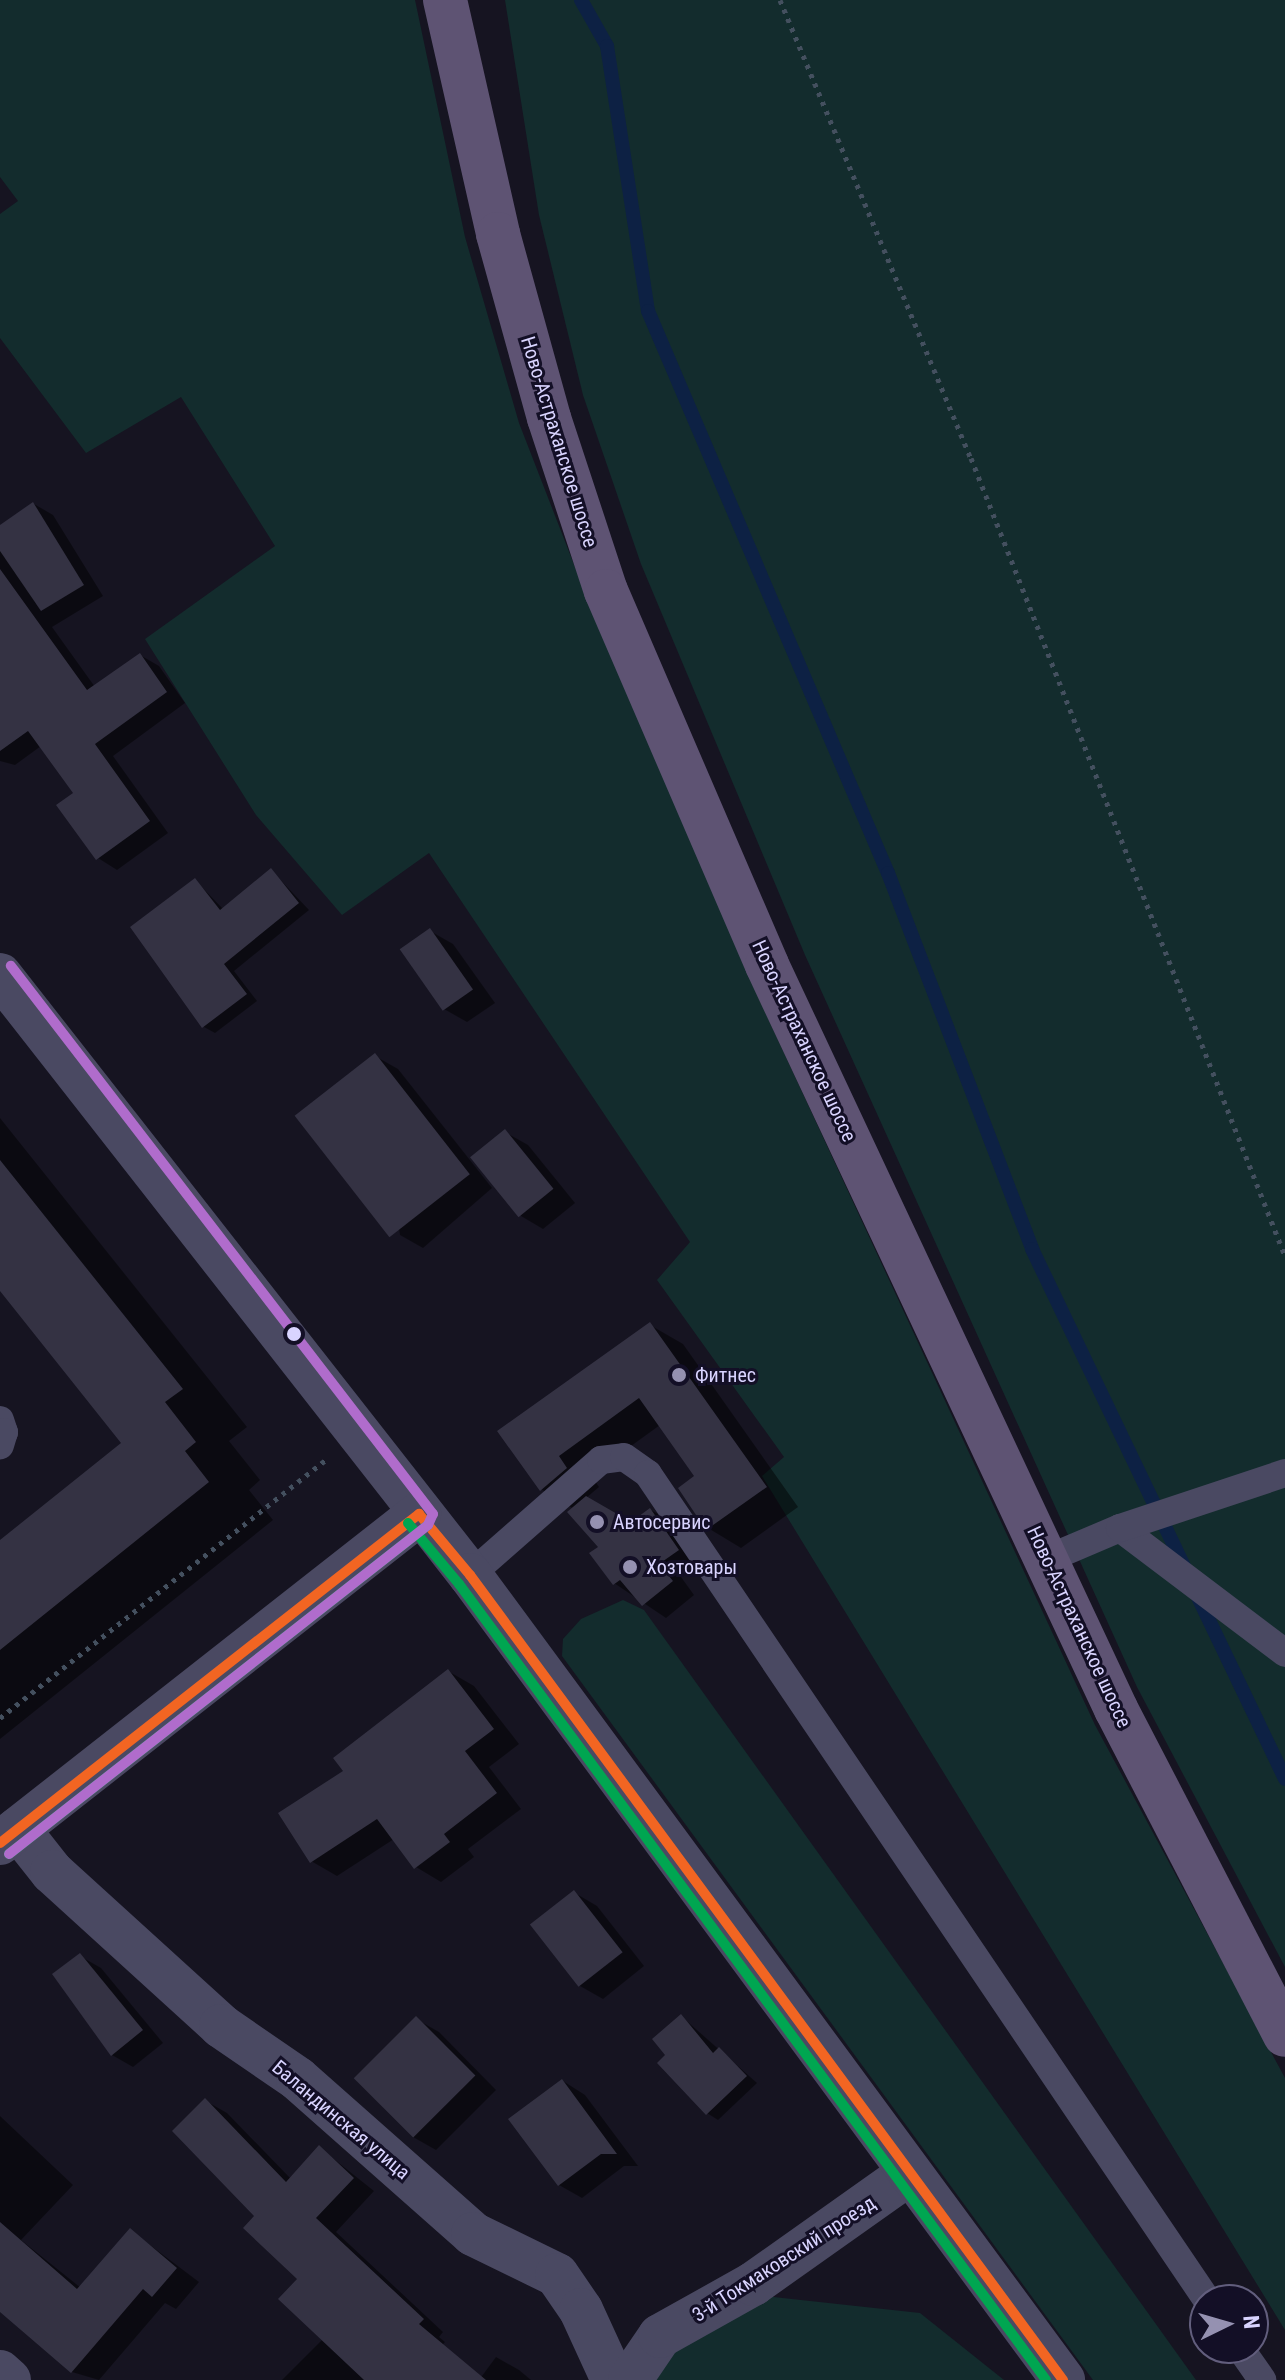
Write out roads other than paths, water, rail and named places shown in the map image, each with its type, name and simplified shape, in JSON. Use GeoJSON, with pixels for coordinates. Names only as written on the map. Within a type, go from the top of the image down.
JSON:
{"type":"FeatureCollection","features":[{"type":"Feature","properties":{"kind":"main road","name":"Ново-Астраханское шоссе"},"geometry":{"type":"LineString","coordinates":[[445,0],[498,234],[549,418],[606,591],[767,965],[1116,1709],[1285,2035]]}},
{"type":"Feature","properties":{"kind":"street"},"geometry":{"type":"LineString","coordinates":[[0,975],[360,1432],[419,1514],[470,1575],[1063,2380]]}},
{"type":"Feature","properties":{"kind":"street"},"geometry":{"type":"LineString","coordinates":[[9,1836],[419,1514]]}},
{"type":"Feature","properties":{"kind":"street","name":"Баландинская улица"},"geometry":{"type":"LineString","coordinates":[[9,1836],[221,2026],[298,2079],[473,2234],[557,2275],[581,2310],[613,2380]]}},
{"type":"Feature","properties":{"kind":"street","name":"3-й Токмаковский проезд"},"geometry":{"type":"LineString","coordinates":[[630,2380],[660,2336],[753,2284],[910,2173]]}},
{"type":"Feature","properties":{"kind":"street"},"geometry":{"type":"LineString","coordinates":[[0,2372],[9,2380]]}},
{"type":"Feature","properties":{"kind":"lane"},"geometry":{"type":"LineString","coordinates":[[0,1420],[4,1432],[0,1445]]}},
{"type":"Feature","properties":{"kind":"lane"},"geometry":{"type":"LineString","coordinates":[[470,1575],[601,1460],[624,1457],[648,1474],[1196,2284]]}},
{"type":"Feature","properties":{"kind":"lane"},"geometry":{"type":"LineString","coordinates":[[1047,1559],[1120,1528],[1285,1473]]}},
{"type":"Feature","properties":{"kind":"lane"},"geometry":{"type":"LineString","coordinates":[[1120,1528],[1285,1653]]}},
{"type":"Feature","properties":{"kind":"waterway"},"geometry":{"type":"LineString","coordinates":[[581,0],[607,46],[648,311],[888,873],[1032,1249],[1186,1571]]}},
{"type":"Feature","properties":{"kind":"waterway"},"geometry":{"type":"LineString","coordinates":[[1196,1593],[1285,1779]]}},
{"type":"Feature","properties":{"kind":"place","name":"Фитнес"},"geometry":{"type":"Point","coordinates":[679,1375]}},
{"type":"Feature","properties":{"kind":"place","name":"Автосервис"},"geometry":{"type":"Point","coordinates":[597,1522]}},
{"type":"Feature","properties":{"kind":"place","name":"Хозтовары"},"geometry":{"type":"Point","coordinates":[630,1567]}}]}
